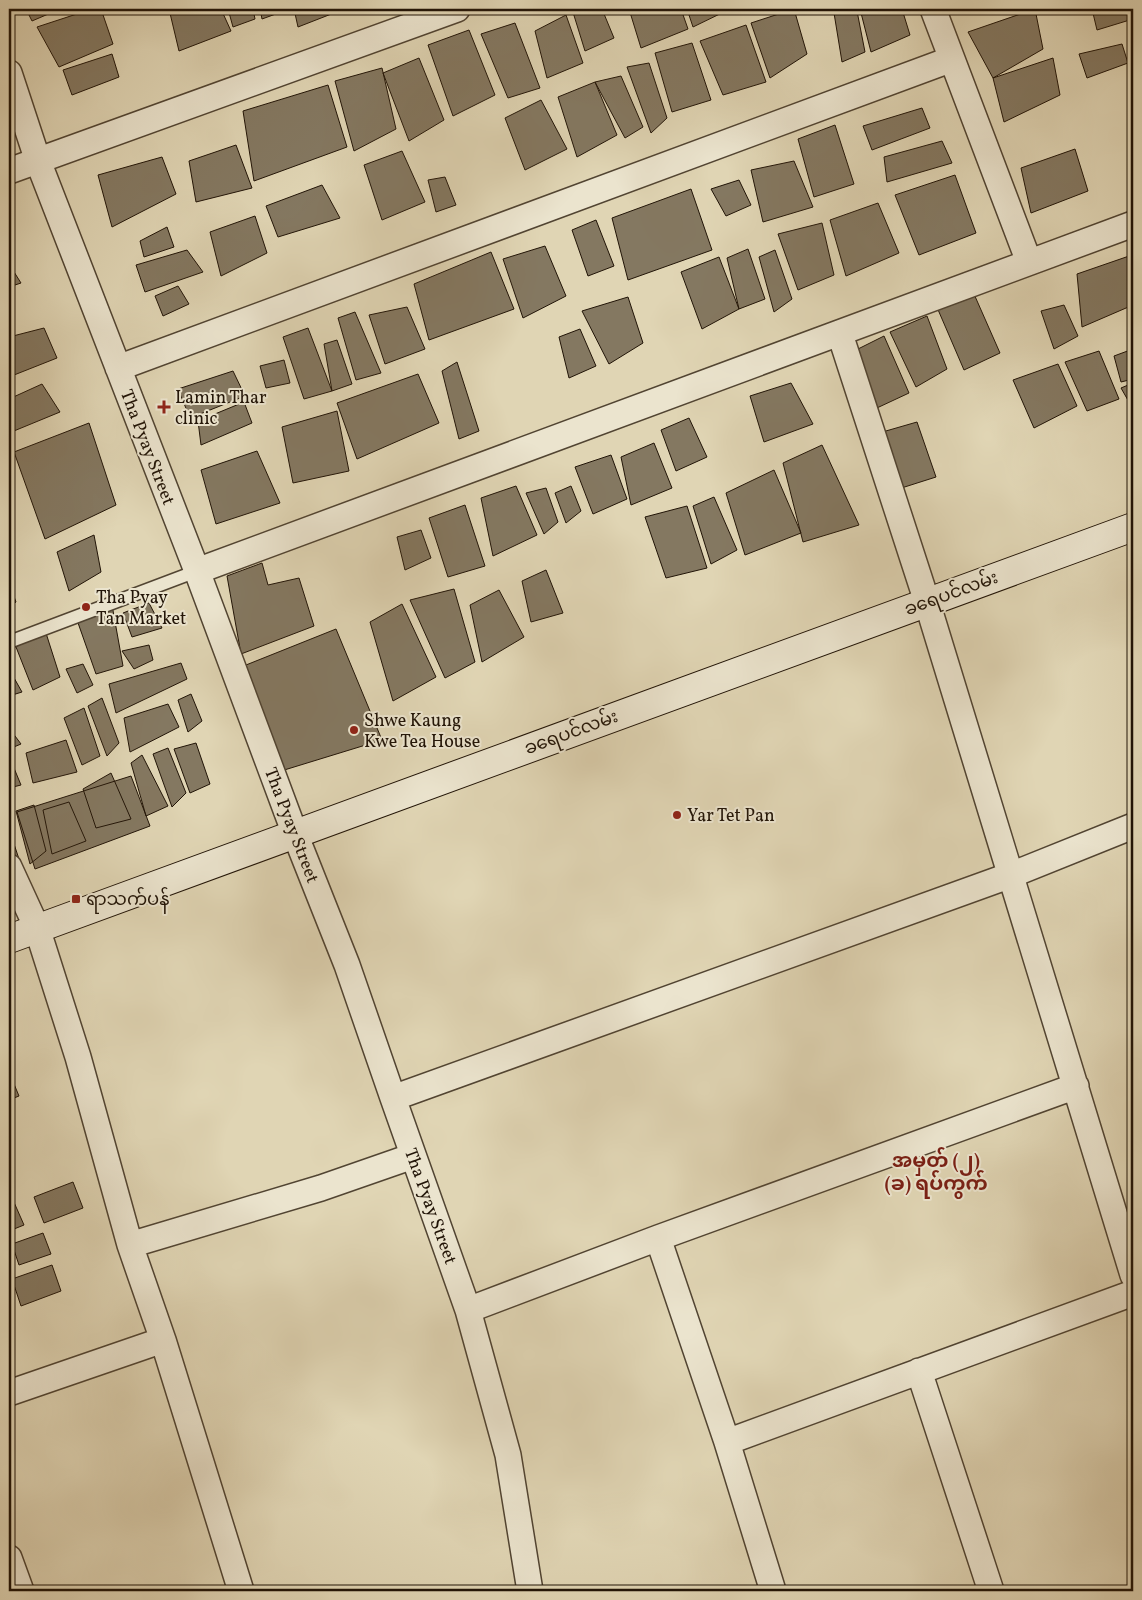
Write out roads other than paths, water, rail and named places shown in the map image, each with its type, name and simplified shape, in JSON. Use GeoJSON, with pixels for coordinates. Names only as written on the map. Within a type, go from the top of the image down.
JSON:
{"type":"FeatureCollection","features":[{"type":"Feature","properties":{"kind":"main road","name":"ခရေပင်လမ်း"},"geometry":{"type":"LineString","coordinates":[[9,939],[1133,527]]}},
{"type":"Feature","properties":{"kind":"street"},"geometry":{"type":"LineString","coordinates":[[933,9],[1029,262]]}},
{"type":"Feature","properties":{"kind":"street"},"geometry":{"type":"LineString","coordinates":[[9,171],[443,11]]}},
{"type":"Feature","properties":{"kind":"street"},"geometry":{"type":"LineString","coordinates":[[118,368],[952,59]]}},
{"type":"Feature","properties":{"kind":"street","name":"Tha Pyay Street"},"geometry":{"type":"LineString","coordinates":[[9,73],[38,161],[197,571],[295,834],[347,965],[392,1098],[468,1310],[508,1455],[530,1591]]}},
{"type":"Feature","properties":{"kind":"street"},"geometry":{"type":"LineString","coordinates":[[197,571],[1133,224]]}},
{"type":"Feature","properties":{"kind":"street"},"geometry":{"type":"LineString","coordinates":[[840,334],[927,602],[1133,1275]]}},
{"type":"Feature","properties":{"kind":"street"},"geometry":{"type":"LineString","coordinates":[[392,1098],[1011,875],[1133,826]]}},
{"type":"Feature","properties":{"kind":"street"},"geometry":{"type":"LineString","coordinates":[[9,867],[36,928],[78,1058],[130,1245],[163,1340],[241,1591]]}},
{"type":"Feature","properties":{"kind":"street"},"geometry":{"type":"LineString","coordinates":[[468,1310],[658,1238],[1076,1086]]}},
{"type":"Feature","properties":{"kind":"street"},"geometry":{"type":"LineString","coordinates":[[130,1245],[321,1188],[413,1156]]}},
{"type":"Feature","properties":{"kind":"street"},"geometry":{"type":"LineString","coordinates":[[658,1238],[727,1442],[773,1591]]}},
{"type":"Feature","properties":{"kind":"street"},"geometry":{"type":"LineString","coordinates":[[727,1442],[1133,1293]]}},
{"type":"Feature","properties":{"kind":"street"},"geometry":{"type":"LineString","coordinates":[[9,1393],[163,1340]]}},
{"type":"Feature","properties":{"kind":"street"},"geometry":{"type":"LineString","coordinates":[[919,1371],[991,1591]]}},
{"type":"Feature","properties":{"kind":"street"},"geometry":{"type":"LineString","coordinates":[[9,1558],[21,1591]]}},
{"type":"Feature","properties":{"kind":"lane"},"geometry":{"type":"LineString","coordinates":[[9,642],[197,571]]}},
{"type":"Feature","properties":{"kind":"place","name":"Lamin Thar clinic"},"geometry":{"type":"Point","coordinates":[164,407]}},
{"type":"Feature","properties":{"kind":"place","name":"Tha Pyay Tan Market"},"geometry":{"type":"Point","coordinates":[86,607]}},
{"type":"Feature","properties":{"kind":"place","name":"Shwe Kaung Kwe Tea House"},"geometry":{"type":"Point","coordinates":[354,730]}},
{"type":"Feature","properties":{"kind":"place","name":"Yar Tet Pan"},"geometry":{"type":"Point","coordinates":[677,815]}},
{"type":"Feature","properties":{"kind":"place","name":"ရာသက်ပန်"},"geometry":{"type":"Point","coordinates":[76,899]}},
{"type":"Feature","properties":{"kind":"district","name":"အမှတ် (၂) (ခ) ရပ်ကွက်"},"geometry":{"type":"Point","coordinates":[936,1172]}}]}
